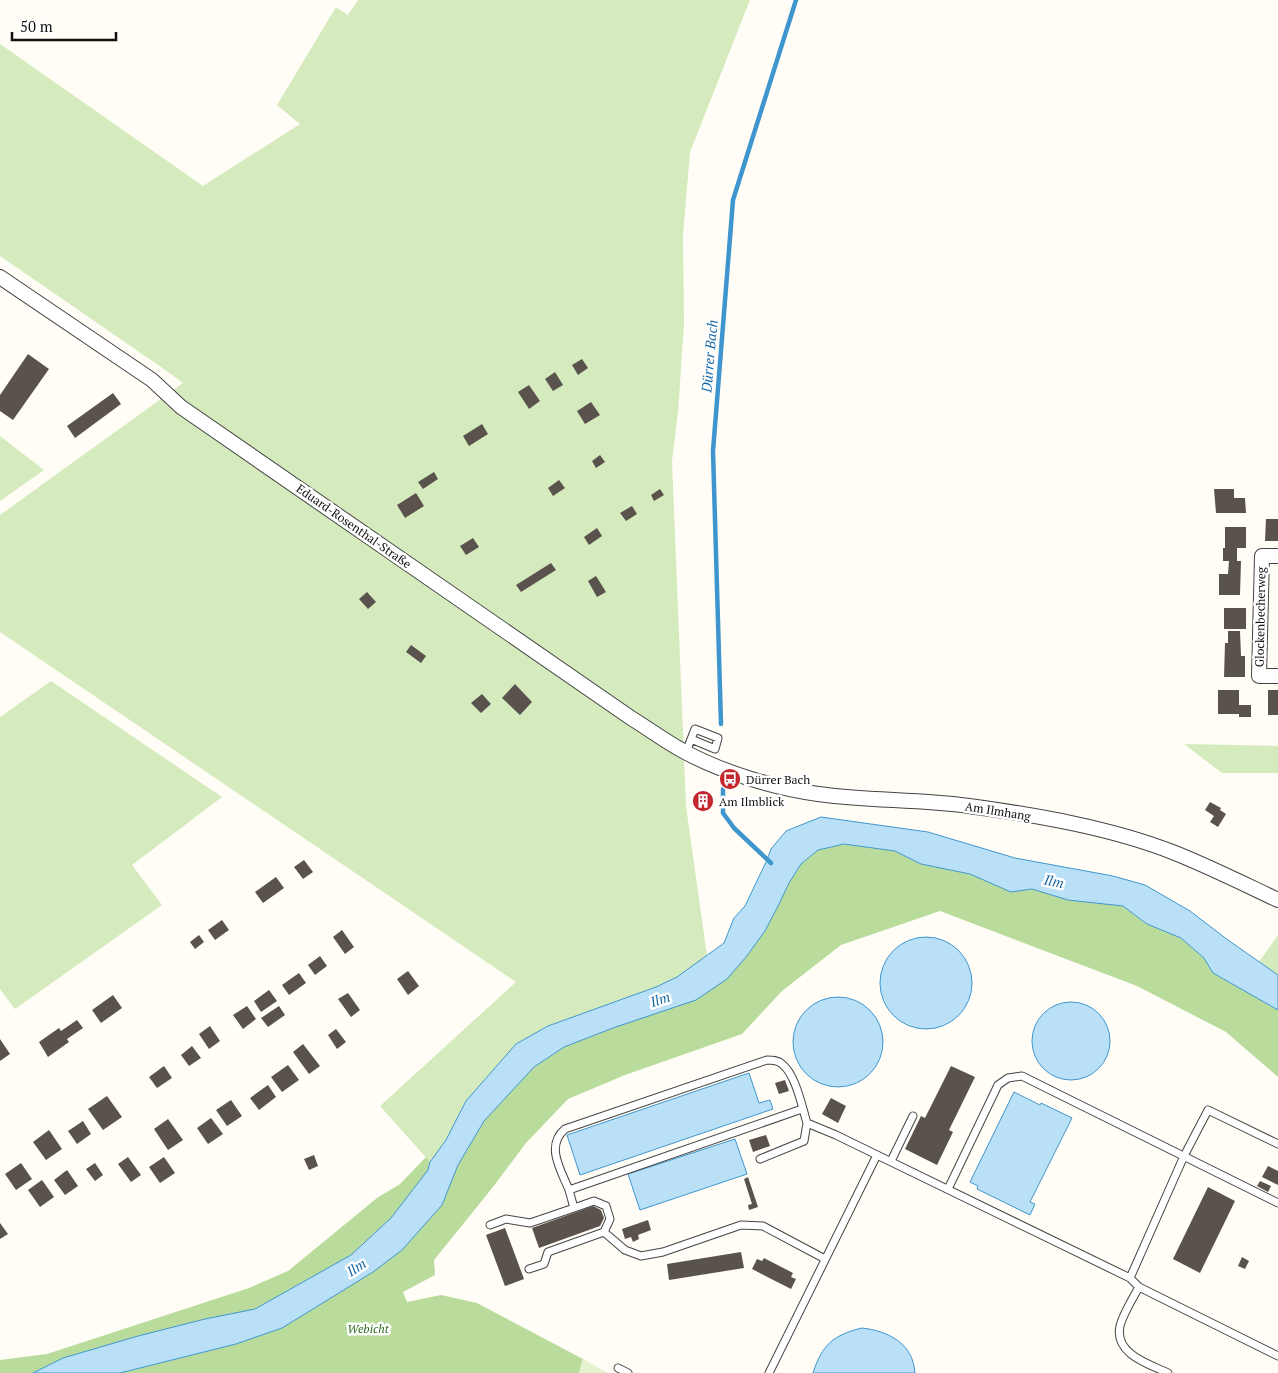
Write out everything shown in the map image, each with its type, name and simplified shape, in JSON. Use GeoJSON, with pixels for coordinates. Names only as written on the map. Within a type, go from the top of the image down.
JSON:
{"type":"FeatureCollection","features":[{"type":"Feature","properties":{"kind":"street","name":"Eduard-Rosenthal-Straße"},"geometry":{"type":"LineString","coordinates":[[3,281],[152,380],[181,407],[631,718],[688,746],[708,762]]}},
{"type":"Feature","properties":{"kind":"street","name":"Glockenbecherweg"},"geometry":{"type":"LineString","coordinates":[[1278,556],[1262,556],[1259,676],[1278,676]]}},
{"type":"Feature","properties":{"kind":"street","name":"Am Ilmhang"},"geometry":{"type":"LineString","coordinates":[[708,762],[757,780],[818,794],[968,805],[1108,832],[1174,853],[1278,900]]}},
{"type":"Feature","properties":{"kind":"lane"},"geometry":{"type":"LineString","coordinates":[[574,1208],[555,1154],[555,1142],[558,1135],[566,1129],[767,1060],[774,1060],[782,1063],[792,1078],[807,1123],[804,1141],[760,1159]]}},
{"type":"Feature","properties":{"kind":"lane"},"geometry":{"type":"LineString","coordinates":[[948,1189],[998,1085],[1008,1078],[1022,1076],[1278,1203]]}},
{"type":"Feature","properties":{"kind":"lane"},"geometry":{"type":"LineString","coordinates":[[568,1190],[802,1109]]}},
{"type":"Feature","properties":{"kind":"lane"},"geometry":{"type":"LineString","coordinates":[[1130,1278],[1184,1156],[1208,1110],[1278,1144]]}},
{"type":"Feature","properties":{"kind":"lane"},"geometry":{"type":"LineString","coordinates":[[891,1162],[913,1116]]}},
{"type":"Feature","properties":{"kind":"lane"},"geometry":{"type":"LineString","coordinates":[[807,1123],[836,1135],[1130,1278],[1138,1287],[1278,1356]]}},
{"type":"Feature","properties":{"kind":"lane"},"geometry":{"type":"LineString","coordinates":[[769,1373],[877,1155]]}},
{"type":"Feature","properties":{"kind":"lane"},"geometry":{"type":"LineString","coordinates":[[490,1225],[506,1219],[530,1223],[594,1201],[606,1206],[610,1219],[604,1232],[548,1252],[544,1264],[529,1269]]}},
{"type":"Feature","properties":{"kind":"lane"},"geometry":{"type":"LineString","coordinates":[[604,1232],[625,1250],[642,1256],[663,1252],[741,1226],[763,1226],[825,1259]]}},
{"type":"Feature","properties":{"kind":"lane"},"geometry":{"type":"LineString","coordinates":[[1138,1287],[1120,1326],[1120,1341],[1131,1355],[1168,1373]]}},
{"type":"Feature","properties":{"kind":"lane"},"geometry":{"type":"LineString","coordinates":[[618,1368],[628,1373]]}},
{"type":"Feature","properties":{"kind":"green space"},"geometry":{"type":"Polygon","coordinates":[[[358,0],[750,0],[690,152],[683,235],[684,324],[678,412],[672,461],[686,806],[707,956],[677,977],[656,987],[548,1026],[516,1044],[466,1101],[446,1140],[430,1162],[380,1106],[516,982],[0,632],[0,515],[183,383],[0,256],[0,44],[203,186],[300,124],[277,105],[336,7],[348,15],[358,0]]]}},
{"type":"Feature","properties":{"kind":"green space"},"geometry":{"type":"Polygon","coordinates":[[[0,436],[44,470],[0,501],[0,436]]]}},
{"type":"Feature","properties":{"kind":"green space"},"geometry":{"type":"Polygon","coordinates":[[[51,681],[222,797],[132,865],[162,905],[15,1009],[0,989],[0,717],[51,681]]]}},
{"type":"Feature","properties":{"kind":"green space"},"geometry":{"type":"Polygon","coordinates":[[[1184,744],[1278,746],[1278,773],[1222,773],[1184,744]]]}},
{"type":"Feature","properties":{"kind":"green space","name":"Webicht"},"geometry":{"type":"Polygon","coordinates":[[[844,844],[895,851],[921,864],[970,874],[1011,892],[1032,889],[1068,900],[1123,906],[1147,924],[1181,938],[1204,958],[1213,973],[1278,1010],[1278,1077],[1226,1032],[1137,986],[940,911],[841,945],[782,991],[742,1034],[625,1075],[568,1099],[526,1143],[434,1260],[435,1275],[403,1292],[407,1302],[441,1295],[477,1303],[583,1359],[579,1373],[120,1373],[236,1344],[282,1328],[402,1250],[442,1205],[458,1165],[484,1121],[534,1067],[564,1047],[613,1028],[746,957],[765,931],[789,883],[801,864],[818,850],[844,844]]]}},
{"type":"Feature","properties":{"kind":"green space"},"geometry":{"type":"Polygon","coordinates":[[[1278,935],[1278,975],[1259,962],[1278,935]]]}},
{"type":"Feature","properties":{"kind":"green space"},"geometry":{"type":"Polygon","coordinates":[[[426,1157],[430,1162],[428,1170],[391,1218],[351,1255],[255,1309],[138,1336],[63,1358],[33,1373],[0,1373],[0,1360],[47,1354],[249,1288],[288,1271],[377,1198],[400,1184],[426,1157]]]}},
{"type":"Feature","properties":{"kind":"green space"},"geometry":{"type":"Polygon","coordinates":[[[583,1359],[608,1373],[579,1373],[583,1359]]]}},
{"type":"Feature","properties":{"kind":"water","name":"Ilm"},"geometry":{"type":"Polygon","coordinates":[[[821,817],[928,832],[1015,858],[1113,876],[1145,885],[1190,911],[1278,975],[1278,1010],[1213,973],[1204,958],[1181,938],[1147,924],[1123,906],[1068,900],[1032,889],[1011,892],[970,874],[921,864],[895,851],[844,844],[818,850],[801,864],[789,883],[765,931],[727,979],[696,1000],[564,1047],[534,1067],[484,1121],[458,1165],[442,1205],[402,1250],[373,1272],[282,1328],[236,1344],[120,1373],[33,1373],[63,1358],[138,1336],[255,1309],[351,1255],[391,1218],[428,1170],[430,1162],[446,1140],[466,1101],[516,1044],[548,1026],[656,987],[677,977],[724,943],[734,918],[745,906],[771,849],[786,831],[821,817]]]}},
{"type":"Feature","properties":{"kind":"water"},"geometry":{"type":"Polygon","coordinates":[[[926,937],[935,938],[952,945],[964,957],[971,974],[971,992],[964,1009],[952,1021],[935,1028],[926,1029],[917,1028],[900,1021],[888,1009],[881,992],[880,983],[881,974],[888,957],[900,945],[917,938],[926,937]]]}},
{"type":"Feature","properties":{"kind":"water"},"geometry":{"type":"Polygon","coordinates":[[[829,997],[847,997],[863,1004],[876,1017],[883,1033],[883,1051],[876,1067],[863,1080],[847,1087],[829,1087],[813,1080],[800,1067],[793,1051],[793,1033],[800,1017],[813,1004],[829,997]]]}},
{"type":"Feature","properties":{"kind":"water"},"geometry":{"type":"Polygon","coordinates":[[[1071,1002],[1086,1005],[1103,1019],[1107,1026],[1110,1041],[1107,1056],[1093,1073],[1086,1077],[1071,1080],[1056,1077],[1039,1063],[1035,1056],[1032,1041],[1035,1026],[1049,1009],[1056,1005],[1071,1002]]]}},
{"type":"Feature","properties":{"kind":"water"},"geometry":{"type":"Polygon","coordinates":[[[749,1073],[759,1103],[770,1100],[773,1109],[580,1175],[567,1135],[749,1073]]]}},
{"type":"Feature","properties":{"kind":"water"},"geometry":{"type":"Polygon","coordinates":[[[1014,1092],[1072,1118],[1030,1202],[1035,1204],[1030,1215],[977,1189],[978,1186],[970,1182],[1014,1092]]]}},
{"type":"Feature","properties":{"kind":"water"},"geometry":{"type":"Polygon","coordinates":[[[735,1139],[747,1174],[640,1210],[628,1174],[735,1139]]]}},
{"type":"Feature","properties":{"kind":"water"},"geometry":{"type":"Polygon","coordinates":[[[862,1328],[881,1332],[898,1340],[910,1354],[915,1373],[813,1373],[820,1355],[830,1343],[843,1334],[862,1328]]]}},
{"type":"Feature","properties":{"kind":"building"},"geometry":{"type":"Polygon","coordinates":[[[28,354],[49,369],[13,420],[0,411],[0,395],[28,354]]]}},
{"type":"Feature","properties":{"kind":"building"},"geometry":{"type":"Polygon","coordinates":[[[582,359],[588,368],[578,375],[572,365],[582,359]]]}},
{"type":"Feature","properties":{"kind":"building"},"geometry":{"type":"Polygon","coordinates":[[[555,372],[563,385],[553,391],[545,379],[555,372]]]}},
{"type":"Feature","properties":{"kind":"building"},"geometry":{"type":"Polygon","coordinates":[[[529,385],[540,401],[529,409],[518,392],[529,385]]]}},
{"type":"Feature","properties":{"kind":"building"},"geometry":{"type":"Polygon","coordinates":[[[113,393],[121,404],[75,438],[67,426],[113,393]]]}},
{"type":"Feature","properties":{"kind":"building"},"geometry":{"type":"Polygon","coordinates":[[[591,402],[600,415],[585,424],[577,411],[591,402]]]}},
{"type":"Feature","properties":{"kind":"building"},"geometry":{"type":"Polygon","coordinates":[[[482,424],[488,434],[469,446],[463,436],[482,424]]]}},
{"type":"Feature","properties":{"kind":"building"},"geometry":{"type":"Polygon","coordinates":[[[600,455],[605,462],[596,468],[592,461],[600,455]]]}},
{"type":"Feature","properties":{"kind":"building"},"geometry":{"type":"Polygon","coordinates":[[[434,472],[438,479],[423,489],[418,482],[434,472]]]}},
{"type":"Feature","properties":{"kind":"building"},"geometry":{"type":"Polygon","coordinates":[[[559,480],[565,488],[553,496],[548,488],[559,480]]]}},
{"type":"Feature","properties":{"kind":"building"},"geometry":{"type":"Polygon","coordinates":[[[660,489],[664,495],[654,501],[651,495],[660,489]]]}},
{"type":"Feature","properties":{"kind":"building"},"geometry":{"type":"Polygon","coordinates":[[[1214,489],[1234,489],[1234,498],[1245,498],[1246,513],[1216,513],[1214,489]]]}},
{"type":"Feature","properties":{"kind":"building"},"geometry":{"type":"Polygon","coordinates":[[[416,493],[424,506],[405,518],[397,505],[416,493]]]}},
{"type":"Feature","properties":{"kind":"building"},"geometry":{"type":"Polygon","coordinates":[[[632,506],[637,514],[626,521],[620,513],[632,506]]]}},
{"type":"Feature","properties":{"kind":"building"},"geometry":{"type":"Polygon","coordinates":[[[1266,519],[1278,519],[1278,541],[1265,541],[1266,519]]]}},
{"type":"Feature","properties":{"kind":"building"},"geometry":{"type":"Polygon","coordinates":[[[1225,527],[1246,527],[1246,548],[1237,548],[1237,561],[1241,561],[1240,595],[1219,595],[1219,574],[1228,574],[1229,561],[1223,561],[1225,527]]]}},
{"type":"Feature","properties":{"kind":"building"},"geometry":{"type":"Polygon","coordinates":[[[597,528],[602,536],[589,545],[584,537],[597,528]]]}},
{"type":"Feature","properties":{"kind":"building"},"geometry":{"type":"Polygon","coordinates":[[[473,538],[479,547],[466,555],[460,546],[473,538]]]}},
{"type":"Feature","properties":{"kind":"building"},"geometry":{"type":"Polygon","coordinates":[[[551,563],[556,570],[521,592],[516,585],[551,563]]]}},
{"type":"Feature","properties":{"kind":"building"},"geometry":{"type":"Polygon","coordinates":[[[596,576],[606,592],[597,597],[588,581],[596,576]]]}},
{"type":"Feature","properties":{"kind":"building"},"geometry":{"type":"Polygon","coordinates":[[[367,592],[376,602],[368,609],[359,599],[367,592]]]}},
{"type":"Feature","properties":{"kind":"building"},"geometry":{"type":"Polygon","coordinates":[[[1224,608],[1246,608],[1246,629],[1224,629],[1224,608]]]}},
{"type":"Feature","properties":{"kind":"building"},"geometry":{"type":"Polygon","coordinates":[[[1228,631],[1240,631],[1241,656],[1245,656],[1245,677],[1224,677],[1225,643],[1228,643],[1228,631]]]}},
{"type":"Feature","properties":{"kind":"building"},"geometry":{"type":"Polygon","coordinates":[[[411,645],[426,656],[421,663],[406,652],[411,645]]]}},
{"type":"Feature","properties":{"kind":"building"},"geometry":{"type":"Polygon","coordinates":[[[515,684],[532,702],[520,715],[502,698],[515,684]]]}},
{"type":"Feature","properties":{"kind":"building"},"geometry":{"type":"Polygon","coordinates":[[[1218,690],[1239,690],[1239,705],[1251,705],[1251,717],[1239,717],[1239,714],[1218,714],[1218,690]]]}},
{"type":"Feature","properties":{"kind":"building"},"geometry":{"type":"Polygon","coordinates":[[[1268,690],[1278,690],[1278,715],[1268,715],[1268,690]]]}},
{"type":"Feature","properties":{"kind":"building"},"geometry":{"type":"Polygon","coordinates":[[[482,694],[491,704],[481,713],[471,703],[482,694]]]}},
{"type":"Feature","properties":{"kind":"building","name":"Am Ilmblick"},"geometry":{"type":"Polygon","coordinates":[[[704,797],[706,801],[701,805],[699,802],[704,797]]]}},
{"type":"Feature","properties":{"kind":"building"},"geometry":{"type":"Polygon","coordinates":[[[1210,802],[1221,808],[1220,810],[1226,814],[1218,827],[1210,822],[1214,816],[1205,810],[1210,802]]]}},
{"type":"Feature","properties":{"kind":"building"},"geometry":{"type":"Polygon","coordinates":[[[304,860],[313,872],[303,879],[294,867],[304,860]]]}},
{"type":"Feature","properties":{"kind":"building"},"geometry":{"type":"Polygon","coordinates":[[[276,877],[284,888],[263,903],[255,892],[276,877]]]}},
{"type":"Feature","properties":{"kind":"building"},"geometry":{"type":"Polygon","coordinates":[[[222,920],[229,930],[215,940],[208,930],[222,920]]]}},
{"type":"Feature","properties":{"kind":"building"},"geometry":{"type":"Polygon","coordinates":[[[342,930],[354,947],[345,954],[333,937],[342,930]]]}},
{"type":"Feature","properties":{"kind":"building"},"geometry":{"type":"Polygon","coordinates":[[[199,935],[204,942],[195,949],[190,942],[199,935]]]}},
{"type":"Feature","properties":{"kind":"building"},"geometry":{"type":"Polygon","coordinates":[[[320,956],[327,966],[315,975],[308,965],[320,956]]]}},
{"type":"Feature","properties":{"kind":"building"},"geometry":{"type":"Polygon","coordinates":[[[408,971],[419,986],[408,995],[397,979],[408,971]]]}},
{"type":"Feature","properties":{"kind":"building"},"geometry":{"type":"Polygon","coordinates":[[[299,973],[306,983],[289,995],[282,985],[299,973]]]}},
{"type":"Feature","properties":{"kind":"building"},"geometry":{"type":"Polygon","coordinates":[[[269,990],[277,1001],[261,1012],[254,1001],[269,990]]]}},
{"type":"Feature","properties":{"kind":"building"},"geometry":{"type":"Polygon","coordinates":[[[348,993],[360,1010],[351,1017],[338,999],[348,993]]]}},
{"type":"Feature","properties":{"kind":"building"},"geometry":{"type":"Polygon","coordinates":[[[113,995],[122,1008],[101,1023],[92,1010],[113,995]]]}},
{"type":"Feature","properties":{"kind":"building"},"geometry":{"type":"Polygon","coordinates":[[[247,1006],[256,1019],[243,1029],[233,1015],[247,1006]]]}},
{"type":"Feature","properties":{"kind":"building"},"geometry":{"type":"Polygon","coordinates":[[[279,1006],[285,1015],[268,1027],[261,1018],[279,1006]]]}},
{"type":"Feature","properties":{"kind":"building"},"geometry":{"type":"Polygon","coordinates":[[[77,1020],[83,1028],[67,1039],[69,1042],[48,1057],[39,1042],[59,1028],[61,1031],[77,1020]]]}},
{"type":"Feature","properties":{"kind":"building"},"geometry":{"type":"Polygon","coordinates":[[[210,1026],[220,1041],[209,1049],[199,1034],[210,1026]]]}},
{"type":"Feature","properties":{"kind":"building"},"geometry":{"type":"Polygon","coordinates":[[[336,1029],[346,1042],[337,1049],[328,1035],[336,1029]]]}},
{"type":"Feature","properties":{"kind":"building"},"geometry":{"type":"Polygon","coordinates":[[[0,1039],[10,1054],[0,1061],[0,1039]]]}},
{"type":"Feature","properties":{"kind":"building"},"geometry":{"type":"Polygon","coordinates":[[[303,1044],[320,1066],[309,1074],[293,1052],[303,1044]]]}},
{"type":"Feature","properties":{"kind":"building"},"geometry":{"type":"Polygon","coordinates":[[[192,1046],[201,1058],[189,1066],[181,1055],[192,1046]]]}},
{"type":"Feature","properties":{"kind":"building"},"geometry":{"type":"Polygon","coordinates":[[[288,1065],[299,1080],[282,1092],[271,1077],[288,1065]]]}},
{"type":"Feature","properties":{"kind":"building"},"geometry":{"type":"Polygon","coordinates":[[[164,1066],[172,1078],[157,1088],[149,1077],[164,1066]]]}},
{"type":"Feature","properties":{"kind":"building"},"geometry":{"type":"Polygon","coordinates":[[[951,1066],[975,1077],[949,1130],[953,1132],[937,1165],[905,1149],[921,1116],[925,1118],[951,1066]]]}},
{"type":"Feature","properties":{"kind":"building"},"geometry":{"type":"Polygon","coordinates":[[[785,1080],[789,1091],[779,1094],[775,1083],[785,1080]]]}},
{"type":"Feature","properties":{"kind":"building"},"geometry":{"type":"Polygon","coordinates":[[[268,1085],[276,1097],[259,1110],[250,1098],[268,1085]]]}},
{"type":"Feature","properties":{"kind":"building"},"geometry":{"type":"Polygon","coordinates":[[[107,1096],[122,1117],[103,1130],[88,1109],[107,1096]]]}},
{"type":"Feature","properties":{"kind":"building"},"geometry":{"type":"Polygon","coordinates":[[[831,1098],[846,1106],[838,1123],[822,1114],[831,1098]]]}},
{"type":"Feature","properties":{"kind":"building"},"geometry":{"type":"Polygon","coordinates":[[[231,1100],[242,1116],[227,1126],[216,1110],[231,1100]]]}},
{"type":"Feature","properties":{"kind":"building"},"geometry":{"type":"Polygon","coordinates":[[[211,1118],[223,1134],[208,1144],[197,1128],[211,1118]]]}},
{"type":"Feature","properties":{"kind":"building"},"geometry":{"type":"Polygon","coordinates":[[[168,1119],[183,1140],[168,1150],[154,1129],[168,1119]]]}},
{"type":"Feature","properties":{"kind":"building"},"geometry":{"type":"Polygon","coordinates":[[[83,1121],[91,1134],[77,1144],[68,1131],[83,1121]]]}},
{"type":"Feature","properties":{"kind":"building"},"geometry":{"type":"Polygon","coordinates":[[[49,1130],[62,1149],[46,1160],[33,1142],[49,1130]]]}},
{"type":"Feature","properties":{"kind":"building"},"geometry":{"type":"Polygon","coordinates":[[[766,1135],[770,1146],[753,1152],[749,1140],[766,1135]]]}},
{"type":"Feature","properties":{"kind":"building"},"geometry":{"type":"Polygon","coordinates":[[[314,1155],[318,1166],[309,1170],[304,1159],[314,1155]]]}},
{"type":"Feature","properties":{"kind":"building"},"geometry":{"type":"Polygon","coordinates":[[[128,1157],[141,1175],[131,1182],[118,1164],[128,1157]]]}},
{"type":"Feature","properties":{"kind":"building"},"geometry":{"type":"Polygon","coordinates":[[[164,1157],[175,1173],[160,1183],[149,1167],[164,1157]]]}},
{"type":"Feature","properties":{"kind":"building"},"geometry":{"type":"Polygon","coordinates":[[[21,1163],[32,1179],[16,1190],[5,1174],[21,1163]]]}},
{"type":"Feature","properties":{"kind":"building"},"geometry":{"type":"Polygon","coordinates":[[[95,1163],[103,1175],[95,1181],[86,1169],[95,1163]]]}},
{"type":"Feature","properties":{"kind":"building"},"geometry":{"type":"Polygon","coordinates":[[[1268,1166],[1278,1171],[1278,1185],[1262,1177],[1268,1166]]]}},
{"type":"Feature","properties":{"kind":"building"},"geometry":{"type":"Polygon","coordinates":[[[67,1170],[78,1186],[65,1195],[54,1180],[67,1170]]]}},
{"type":"Feature","properties":{"kind":"building"},"geometry":{"type":"Polygon","coordinates":[[[748,1177],[758,1207],[749,1210],[748,1205],[752,1204],[744,1179],[748,1177]]]}},
{"type":"Feature","properties":{"kind":"building"},"geometry":{"type":"Polygon","coordinates":[[[42,1180],[54,1197],[40,1207],[28,1190],[42,1180]]]}},
{"type":"Feature","properties":{"kind":"building"},"geometry":{"type":"Polygon","coordinates":[[[1260,1181],[1271,1186],[1268,1192],[1257,1186],[1260,1181]]]}},
{"type":"Feature","properties":{"kind":"building"},"geometry":{"type":"Polygon","coordinates":[[[1208,1187],[1235,1201],[1200,1273],[1173,1259],[1208,1187]]]}},
{"type":"Feature","properties":{"kind":"building"},"geometry":{"type":"Polygon","coordinates":[[[593,1206],[601,1210],[604,1218],[600,1226],[539,1248],[532,1228],[593,1206]]]}},
{"type":"Feature","properties":{"kind":"building"},"geometry":{"type":"Polygon","coordinates":[[[648,1220],[651,1230],[638,1235],[639,1239],[633,1242],[631,1237],[625,1239],[622,1229],[648,1220]]]}},
{"type":"Feature","properties":{"kind":"building"},"geometry":{"type":"Polygon","coordinates":[[[0,1223],[8,1234],[0,1239],[0,1223]]]}},
{"type":"Feature","properties":{"kind":"building"},"geometry":{"type":"Polygon","coordinates":[[[505,1228],[524,1279],[505,1286],[486,1235],[505,1228]]]}},
{"type":"Feature","properties":{"kind":"building"},"geometry":{"type":"Polygon","coordinates":[[[741,1252],[744,1268],[669,1280],[667,1264],[741,1252]]]}},
{"type":"Feature","properties":{"kind":"building"},"geometry":{"type":"Polygon","coordinates":[[[1242,1257],[1249,1261],[1245,1269],[1238,1266],[1242,1257]]]}},
{"type":"Feature","properties":{"kind":"building"},"geometry":{"type":"Polygon","coordinates":[[[764,1258],[793,1273],[791,1277],[796,1279],[791,1289],[752,1269],[757,1259],[762,1261],[764,1258]]]}},
{"type":"Feature","properties":{"kind":"waterway","name":"Dürrer Bach"},"geometry":{"type":"LineString","coordinates":[[721,724],[713,451],[733,200],[796,0]]}},
{"type":"Feature","properties":{"kind":"waterway","name":"Dürrer Bach"},"geometry":{"type":"LineString","coordinates":[[723,789],[723,813],[734,828],[771,863]]}},
{"type":"Feature","properties":{"kind":"place","name":"Dürrer Bach"},"geometry":{"type":"Point","coordinates":[730,779]}},
{"type":"Feature","properties":{"kind":"place","name":"Am Ilmblick"},"geometry":{"type":"Point","coordinates":[703,801]}}]}
